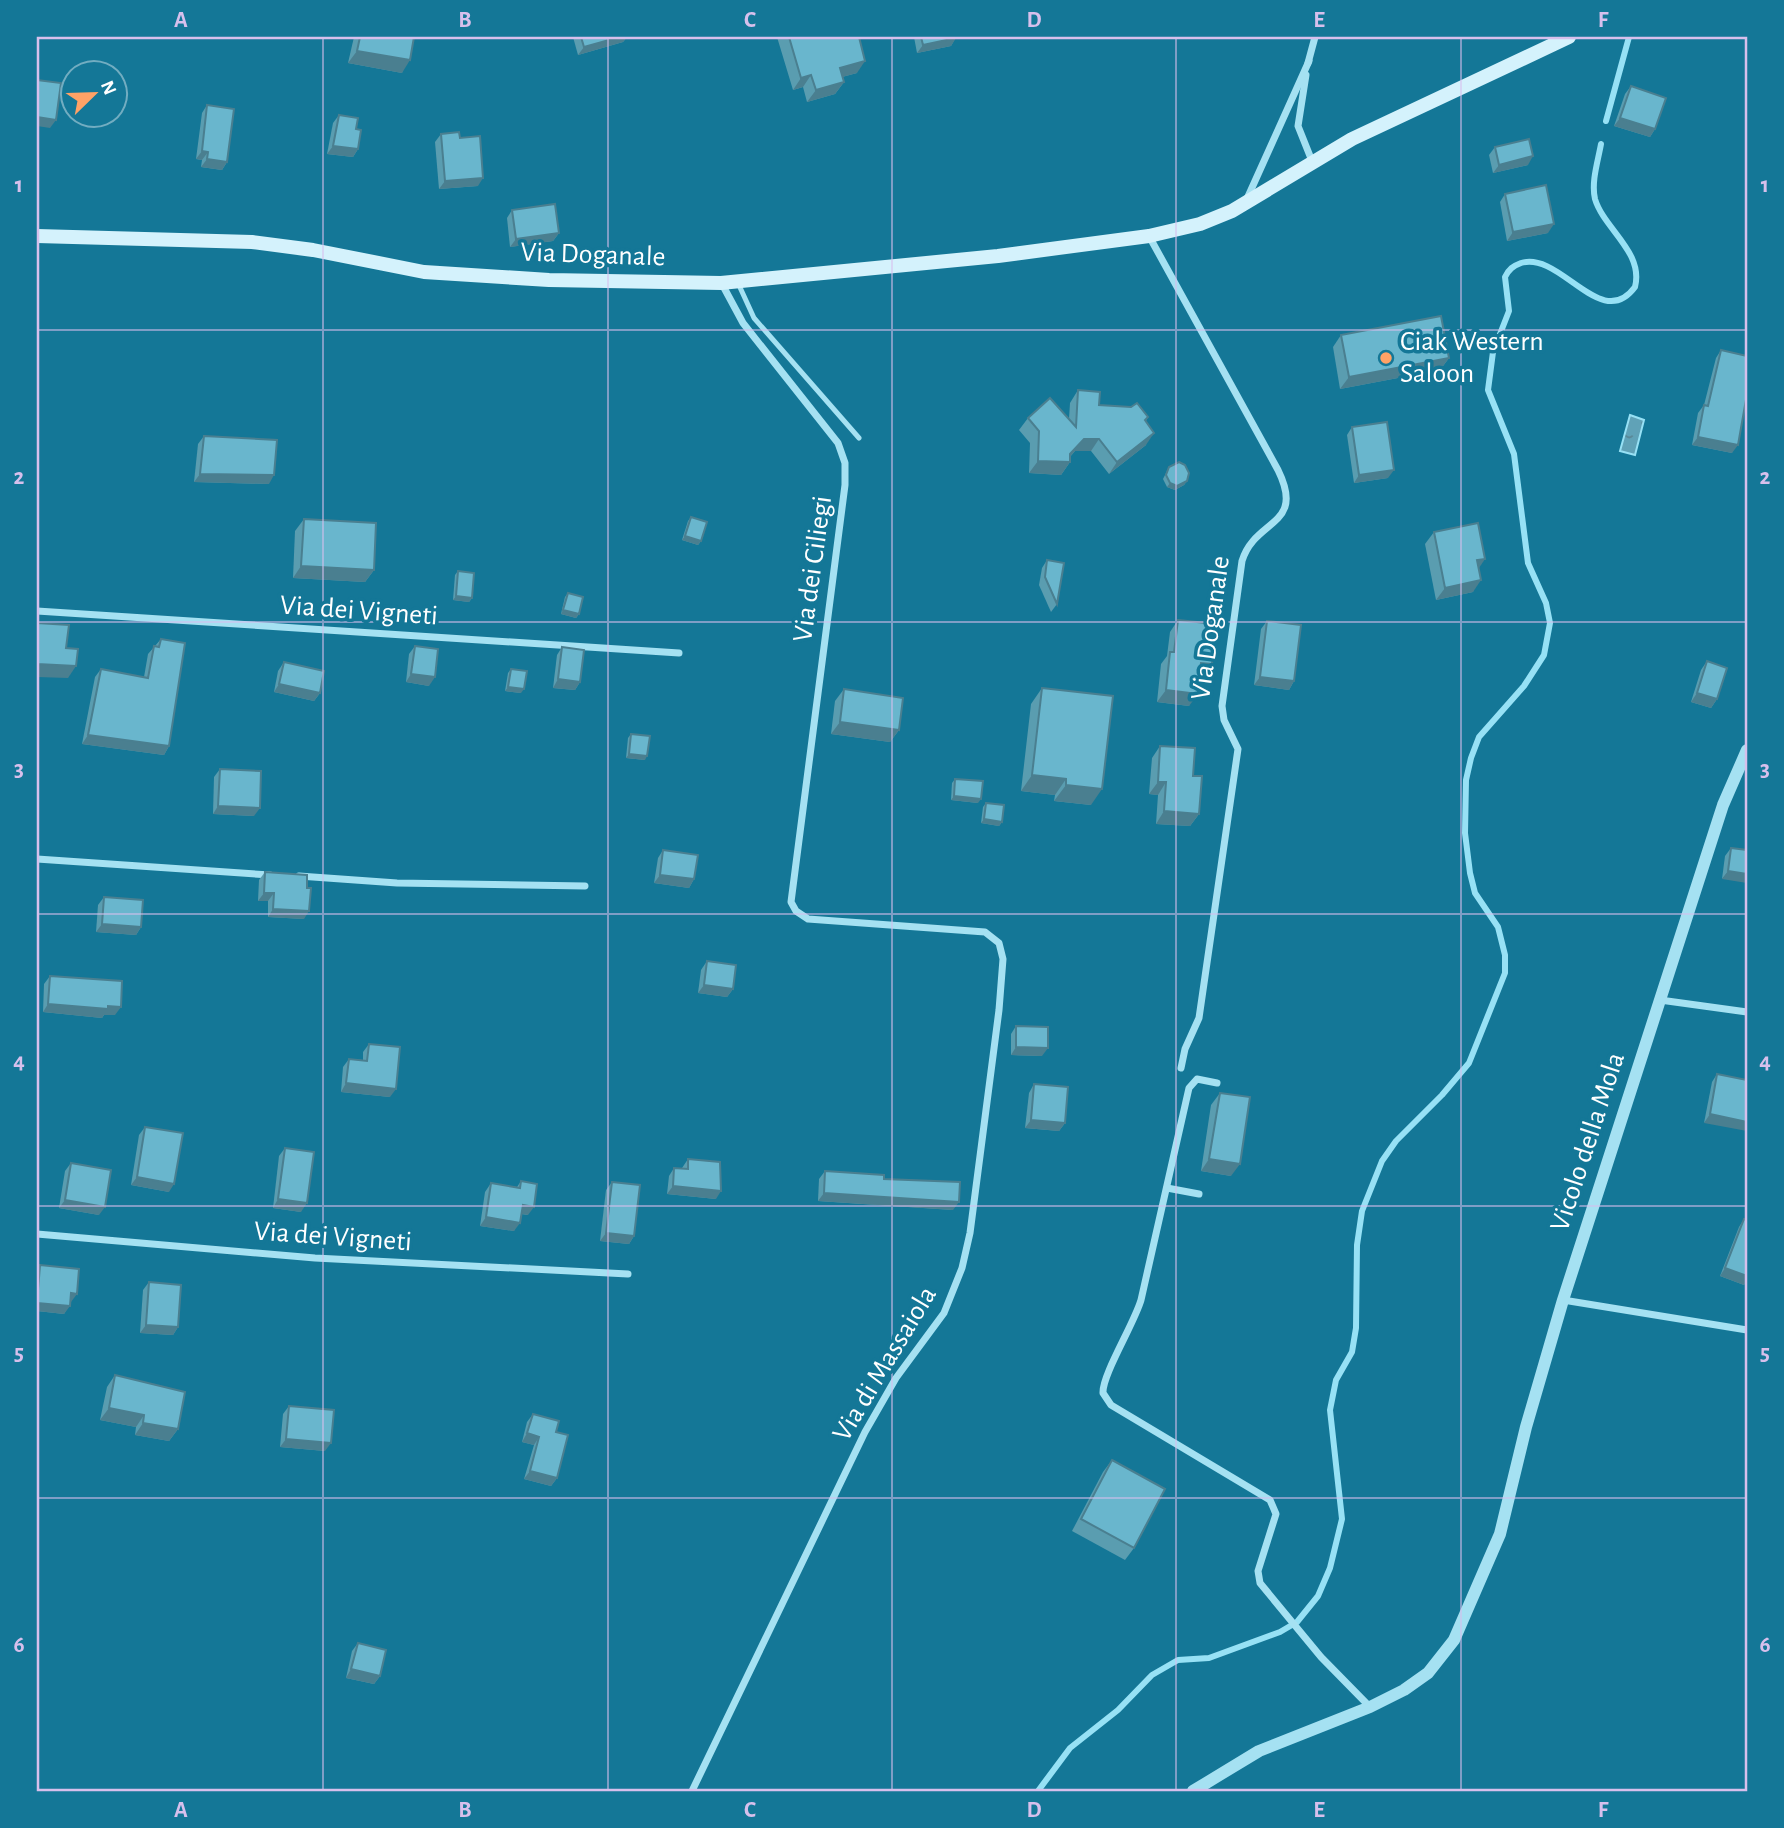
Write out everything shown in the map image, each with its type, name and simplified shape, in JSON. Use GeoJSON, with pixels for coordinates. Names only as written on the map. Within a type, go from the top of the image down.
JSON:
{"type":"FeatureCollection","features":[{"type":"Feature","properties":{"kind":"main road","name":"Via Doganale"},"geometry":{"type":"LineString","coordinates":[[37,236],[252,242],[313,250],[405,270],[550,281],[721,283],[916,265],[1149,236],[1200,224],[1245,204],[1312,161],[1449,92],[1569,37]]}},
{"type":"Feature","properties":{"kind":"street"},"geometry":{"type":"LineString","coordinates":[[1312,161],[1300,134],[1298,117],[1315,37]]}},
{"type":"Feature","properties":{"kind":"street"},"geometry":{"type":"LineString","coordinates":[[1245,204],[1309,61]]}},
{"type":"Feature","properties":{"kind":"street","name":"Via Doganale"},"geometry":{"type":"LineString","coordinates":[[1149,236],[1278,470],[1288,498],[1283,512],[1249,546],[1242,561],[1222,706],[1224,720],[1238,749],[1199,1018],[1185,1049],[1181,1068]]}},
{"type":"Feature","properties":{"kind":"street","name":"Via dei Ciliegi"},"geometry":{"type":"LineString","coordinates":[[721,283],[743,323],[838,443],[845,463],[845,485],[790,898]]}},
{"type":"Feature","properties":{"kind":"street","name":"Via dei Vigneti"},"geometry":{"type":"LineString","coordinates":[[37,611],[679,653]]}},
{"type":"Feature","properties":{"kind":"street","name":"Vicolo della Mola"},"geometry":{"type":"LineString","coordinates":[[1193,1791],[1259,1751],[1370,1707],[1404,1690],[1428,1673],[1454,1640],[1494,1550],[1563,1300],[1723,805],[1747,750]]}},
{"type":"Feature","properties":{"kind":"street"},"geometry":{"type":"LineString","coordinates":[[37,859],[397,883],[584,886]]}},
{"type":"Feature","properties":{"kind":"street","name":"Via di Massaiola"},"geometry":{"type":"LineString","coordinates":[[692,1791],[865,1432],[896,1378],[944,1313],[953,1294],[970,1234],[999,1010],[1003,953],[999,943],[990,934],[972,930],[808,919],[794,908],[790,898]]}},
{"type":"Feature","properties":{"kind":"street"},"geometry":{"type":"LineString","coordinates":[[1660,1000],[1747,1012]]}},
{"type":"Feature","properties":{"kind":"street"},"geometry":{"type":"LineString","coordinates":[[1217,1083],[1196,1079],[1191,1084],[1136,1317],[1108,1372],[1103,1393],[1111,1405],[1270,1500],[1276,1514],[1258,1571],[1261,1583],[1271,1599],[1321,1657],[1370,1707]]}},
{"type":"Feature","properties":{"kind":"street"},"geometry":{"type":"LineString","coordinates":[[1167,1188],[1199,1194]]}},
{"type":"Feature","properties":{"kind":"street","name":"Via dei Vigneti"},"geometry":{"type":"LineString","coordinates":[[37,1234],[315,1258],[628,1274]]}},
{"type":"Feature","properties":{"kind":"street"},"geometry":{"type":"LineString","coordinates":[[1563,1300],[1747,1330]]}},
{"type":"Feature","properties":{"kind":"lane"},"geometry":{"type":"LineString","coordinates":[[738,280],[744,300],[754,318],[859,438]]}},
{"type":"Feature","properties":{"kind":"water"},"geometry":{"type":"Polygon","coordinates":[[[1630,415],[1644,420],[1635,455],[1620,451],[1630,415]]]}},
{"type":"Feature","properties":{"kind":"building"},"geometry":{"type":"Polygon","coordinates":[[[360,37],[414,37],[410,60],[357,51],[360,37]]]}},
{"type":"Feature","properties":{"kind":"building"},"geometry":{"type":"Polygon","coordinates":[[[581,37],[620,37],[584,47],[581,37]]]}},
{"type":"Feature","properties":{"kind":"building"},"geometry":{"type":"Polygon","coordinates":[[[789,37],[859,37],[865,61],[840,68],[844,82],[816,90],[811,75],[801,78],[789,37]]]}},
{"type":"Feature","properties":{"kind":"building"},"geometry":{"type":"Polygon","coordinates":[[[921,37],[956,37],[956,38],[923,45],[921,37]]]}},
{"type":"Feature","properties":{"kind":"building"},"geometry":{"type":"Polygon","coordinates":[[[37,80],[60,83],[56,120],[37,117],[37,80]]]}},
{"type":"Feature","properties":{"kind":"building"},"geometry":{"type":"Polygon","coordinates":[[[1631,86],[1666,98],[1655,129],[1620,118],[1631,86]]]}},
{"type":"Feature","properties":{"kind":"building"},"geometry":{"type":"Polygon","coordinates":[[[207,105],[234,109],[227,162],[207,159],[208,152],[202,151],[207,105]]]}},
{"type":"Feature","properties":{"kind":"building"},"geometry":{"type":"Polygon","coordinates":[[[339,115],[358,118],[356,129],[361,130],[358,149],[333,146],[339,115]]]}},
{"type":"Feature","properties":{"kind":"building"},"geometry":{"type":"Polygon","coordinates":[[[459,132],[460,138],[480,136],[483,178],[445,181],[441,134],[459,132]]]}},
{"type":"Feature","properties":{"kind":"building"},"geometry":{"type":"Polygon","coordinates":[[[1529,139],[1533,156],[1499,165],[1495,147],[1529,139]]]}},
{"type":"Feature","properties":{"kind":"building"},"geometry":{"type":"Polygon","coordinates":[[[1546,185],[1554,224],[1513,232],[1505,194],[1546,185]]]}},
{"type":"Feature","properties":{"kind":"building"},"geometry":{"type":"Polygon","coordinates":[[[555,204],[559,233],[516,239],[512,210],[555,204]]]}},
{"type":"Feature","properties":{"kind":"building","name":"Ciak Western Saloon"},"geometry":{"type":"Polygon","coordinates":[[[1441,316],[1449,358],[1349,377],[1341,335],[1441,316]]]}},
{"type":"Feature","properties":{"kind":"building"},"geometry":{"type":"Polygon","coordinates":[[[1721,350],[1747,356],[1747,394],[1738,445],[1698,437],[1704,405],[1708,406],[1721,350]]]}},
{"type":"Feature","properties":{"kind":"building"},"geometry":{"type":"Polygon","coordinates":[[[1078,390],[1100,392],[1099,405],[1131,407],[1137,403],[1148,417],[1145,420],[1154,433],[1117,462],[1099,439],[1084,439],[1070,454],[1070,462],[1038,461],[1039,431],[1028,418],[1050,398],[1076,427],[1078,390]]]}},
{"type":"Feature","properties":{"kind":"building"},"geometry":{"type":"Polygon","coordinates":[[[1387,422],[1394,470],[1359,475],[1352,427],[1387,422]]]}},
{"type":"Feature","properties":{"kind":"building"},"geometry":{"type":"Polygon","coordinates":[[[204,436],[277,440],[274,475],[200,474],[204,436]]]}},
{"type":"Feature","properties":{"kind":"building"},"geometry":{"type":"Polygon","coordinates":[[[1179,462],[1185,465],[1189,473],[1187,481],[1177,486],[1170,483],[1166,475],[1169,467],[1179,462]]]}},
{"type":"Feature","properties":{"kind":"building"},"geometry":{"type":"Polygon","coordinates":[[[691,517],[707,522],[701,541],[685,536],[691,517]]]}},
{"type":"Feature","properties":{"kind":"building"},"geometry":{"type":"Polygon","coordinates":[[[304,519],[376,523],[374,570],[301,566],[304,519]]]}},
{"type":"Feature","properties":{"kind":"building"},"geometry":{"type":"Polygon","coordinates":[[[1478,523],[1485,559],[1477,560],[1481,580],[1445,588],[1434,532],[1478,523]]]}},
{"type":"Feature","properties":{"kind":"building"},"geometry":{"type":"Polygon","coordinates":[[[1047,560],[1064,563],[1057,604],[1045,577],[1047,560]]]}},
{"type":"Feature","properties":{"kind":"building"},"geometry":{"type":"Polygon","coordinates":[[[458,571],[474,573],[472,598],[456,596],[458,571]]]}},
{"type":"Feature","properties":{"kind":"building"},"geometry":{"type":"Polygon","coordinates":[[[568,593],[583,597],[579,614],[563,610],[568,593]]]}},
{"type":"Feature","properties":{"kind":"building"},"geometry":{"type":"Polygon","coordinates":[[[1178,620],[1216,624],[1212,664],[1201,663],[1198,694],[1166,690],[1170,652],[1174,652],[1178,620]]]}},
{"type":"Feature","properties":{"kind":"building"},"geometry":{"type":"Polygon","coordinates":[[[1267,621],[1301,625],[1294,681],[1260,677],[1267,621]]]}},
{"type":"Feature","properties":{"kind":"building"},"geometry":{"type":"Polygon","coordinates":[[[37,623],[69,625],[66,648],[78,649],[76,666],[37,664],[37,623]]]}},
{"type":"Feature","properties":{"kind":"building"},"geometry":{"type":"Polygon","coordinates":[[[161,639],[185,643],[169,746],[88,735],[101,669],[148,678],[154,646],[159,647],[161,639]]]}},
{"type":"Feature","properties":{"kind":"building"},"geometry":{"type":"Polygon","coordinates":[[[415,646],[438,649],[435,677],[411,674],[415,646]]]}},
{"type":"Feature","properties":{"kind":"building"},"geometry":{"type":"Polygon","coordinates":[[[562,647],[584,650],[580,682],[558,679],[562,647]]]}},
{"type":"Feature","properties":{"kind":"building"},"geometry":{"type":"Polygon","coordinates":[[[1707,661],[1727,668],[1717,699],[1697,693],[1707,661]]]}},
{"type":"Feature","properties":{"kind":"building"},"geometry":{"type":"Polygon","coordinates":[[[284,662],[324,671],[320,693],[279,684],[284,662]]]}},
{"type":"Feature","properties":{"kind":"building"},"geometry":{"type":"Polygon","coordinates":[[[511,669],[527,671],[524,689],[508,687],[511,669]]]}},
{"type":"Feature","properties":{"kind":"building"},"geometry":{"type":"Polygon","coordinates":[[[1042,688],[1113,696],[1102,789],[1066,785],[1066,779],[1032,775],[1042,688]]]}},
{"type":"Feature","properties":{"kind":"building"},"geometry":{"type":"Polygon","coordinates":[[[844,689],[903,698],[899,730],[840,722],[844,689]]]}},
{"type":"Feature","properties":{"kind":"building"},"geometry":{"type":"Polygon","coordinates":[[[631,734],[650,736],[647,756],[629,754],[631,734]]]}},
{"type":"Feature","properties":{"kind":"building"},"geometry":{"type":"Polygon","coordinates":[[[1160,746],[1195,748],[1193,776],[1202,776],[1199,814],[1164,811],[1166,782],[1158,782],[1160,746]]]}},
{"type":"Feature","properties":{"kind":"building"},"geometry":{"type":"Polygon","coordinates":[[[220,769],[261,771],[260,808],[218,806],[220,769]]]}},
{"type":"Feature","properties":{"kind":"building"},"geometry":{"type":"Polygon","coordinates":[[[955,779],[983,781],[981,799],[954,796],[955,779]]]}},
{"type":"Feature","properties":{"kind":"building"},"geometry":{"type":"Polygon","coordinates":[[[986,803],[1004,805],[1002,822],[984,819],[986,803]]]}},
{"type":"Feature","properties":{"kind":"building"},"geometry":{"type":"Polygon","coordinates":[[[1731,848],[1747,850],[1747,874],[1728,871],[1731,848]]]}},
{"type":"Feature","properties":{"kind":"building"},"geometry":{"type":"Polygon","coordinates":[[[663,850],[698,855],[694,879],[660,875],[663,850]]]}},
{"type":"Feature","properties":{"kind":"building"},"geometry":{"type":"Polygon","coordinates":[[[265,872],[307,875],[307,888],[311,888],[309,911],[273,909],[274,893],[264,893],[265,872]]]}},
{"type":"Feature","properties":{"kind":"building"},"geometry":{"type":"Polygon","coordinates":[[[104,897],[143,900],[141,927],[102,924],[104,897]]]}},
{"type":"Feature","properties":{"kind":"building"},"geometry":{"type":"Polygon","coordinates":[[[707,961],[736,965],[733,989],[704,985],[707,961]]]}},
{"type":"Feature","properties":{"kind":"building"},"geometry":{"type":"Polygon","coordinates":[[[50,976],[122,981],[121,1007],[108,1006],[108,1009],[48,1004],[50,976]]]}},
{"type":"Feature","properties":{"kind":"building"},"geometry":{"type":"Polygon","coordinates":[[[1016,1026],[1048,1027],[1048,1048],[1016,1047],[1016,1026]]]}},
{"type":"Feature","properties":{"kind":"building"},"geometry":{"type":"Polygon","coordinates":[[[369,1044],[400,1047],[396,1089],[346,1083],[349,1059],[367,1061],[369,1044]]]}},
{"type":"Feature","properties":{"kind":"building"},"geometry":{"type":"Polygon","coordinates":[[[1717,1074],[1747,1080],[1747,1122],[1710,1114],[1717,1074]]]}},
{"type":"Feature","properties":{"kind":"building"},"geometry":{"type":"Polygon","coordinates":[[[1034,1084],[1068,1087],[1065,1123],[1031,1120],[1034,1084]]]}},
{"type":"Feature","properties":{"kind":"building"},"geometry":{"type":"Polygon","coordinates":[[[1220,1093],[1250,1097],[1240,1164],[1209,1159],[1220,1093]]]}},
{"type":"Feature","properties":{"kind":"building"},"geometry":{"type":"Polygon","coordinates":[[[145,1127],[183,1133],[174,1184],[137,1177],[145,1127]]]}},
{"type":"Feature","properties":{"kind":"building"},"geometry":{"type":"Polygon","coordinates":[[[285,1148],[314,1152],[307,1203],[278,1199],[285,1148]]]}},
{"type":"Feature","properties":{"kind":"building"},"geometry":{"type":"Polygon","coordinates":[[[688,1159],[720,1162],[721,1191],[673,1186],[674,1168],[688,1169],[688,1159]]]}},
{"type":"Feature","properties":{"kind":"building"},"geometry":{"type":"Polygon","coordinates":[[[71,1163],[111,1170],[105,1207],[65,1200],[71,1163]]]}},
{"type":"Feature","properties":{"kind":"building"},"geometry":{"type":"Polygon","coordinates":[[[825,1171],[884,1175],[884,1179],[960,1182],[959,1202],[824,1193],[825,1171]]]}},
{"type":"Feature","properties":{"kind":"building"},"geometry":{"type":"Polygon","coordinates":[[[521,1181],[537,1184],[534,1207],[523,1205],[520,1223],[486,1217],[491,1183],[520,1188],[521,1181]]]}},
{"type":"Feature","properties":{"kind":"building"},"geometry":{"type":"Polygon","coordinates":[[[612,1182],[640,1185],[634,1236],[606,1233],[612,1182]]]}},
{"type":"Feature","properties":{"kind":"building"},"geometry":{"type":"Polygon","coordinates":[[[1744,1219],[1747,1220],[1747,1276],[1725,1268],[1744,1219]]]}},
{"type":"Feature","properties":{"kind":"building"},"geometry":{"type":"Polygon","coordinates":[[[40,1265],[79,1269],[77,1294],[71,1293],[70,1306],[37,1303],[40,1265]]]}},
{"type":"Feature","properties":{"kind":"building"},"geometry":{"type":"Polygon","coordinates":[[[149,1282],[181,1285],[178,1327],[146,1325],[149,1282]]]}},
{"type":"Feature","properties":{"kind":"building"},"geometry":{"type":"Polygon","coordinates":[[[115,1375],[185,1392],[178,1429],[143,1423],[144,1415],[109,1408],[115,1375]]]}},
{"type":"Feature","properties":{"kind":"building"},"geometry":{"type":"Polygon","coordinates":[[[289,1406],[334,1410],[331,1443],[286,1439],[289,1406]]]}},
{"type":"Feature","properties":{"kind":"building"},"geometry":{"type":"Polygon","coordinates":[[[533,1414],[559,1421],[556,1432],[568,1435],[557,1478],[530,1471],[539,1437],[527,1433],[533,1414]]]}},
{"type":"Feature","properties":{"kind":"building"},"geometry":{"type":"Polygon","coordinates":[[[1112,1460],[1165,1489],[1134,1548],[1081,1519],[1112,1460]]]}},
{"type":"Feature","properties":{"kind":"building"},"geometry":{"type":"Polygon","coordinates":[[[358,1643],[386,1650],[380,1676],[351,1669],[358,1643]]]}},
{"type":"Feature","properties":{"kind":"waterway"},"geometry":{"type":"LineString","coordinates":[[1606,121],[1629,37]]}},
{"type":"Feature","properties":{"kind":"waterway"},"geometry":{"type":"LineString","coordinates":[[1038,1791],[1070,1748],[1118,1710],[1152,1675],[1178,1660],[1209,1658],[1280,1632],[1297,1622],[1318,1596],[1330,1568],[1342,1519],[1330,1410],[1336,1380],[1352,1352],[1356,1328],[1357,1245],[1362,1211],[1382,1161],[1396,1141],[1442,1095],[1469,1063],[1505,973],[1505,955],[1498,927],[1475,893],[1470,873],[1465,833],[1466,780],[1479,737],[1524,686],[1544,655],[1550,623],[1546,603],[1528,563],[1514,454],[1488,390],[1493,352],[1509,311],[1505,277],[1518,264],[1536,262],[1608,301],[1622,299],[1635,287],[1634,263],[1595,199],[1594,179],[1601,144]]}},
{"type":"Feature","properties":{"kind":"place","name":"Ciak Western Saloon"},"geometry":{"type":"Point","coordinates":[1386,358]}}]}
